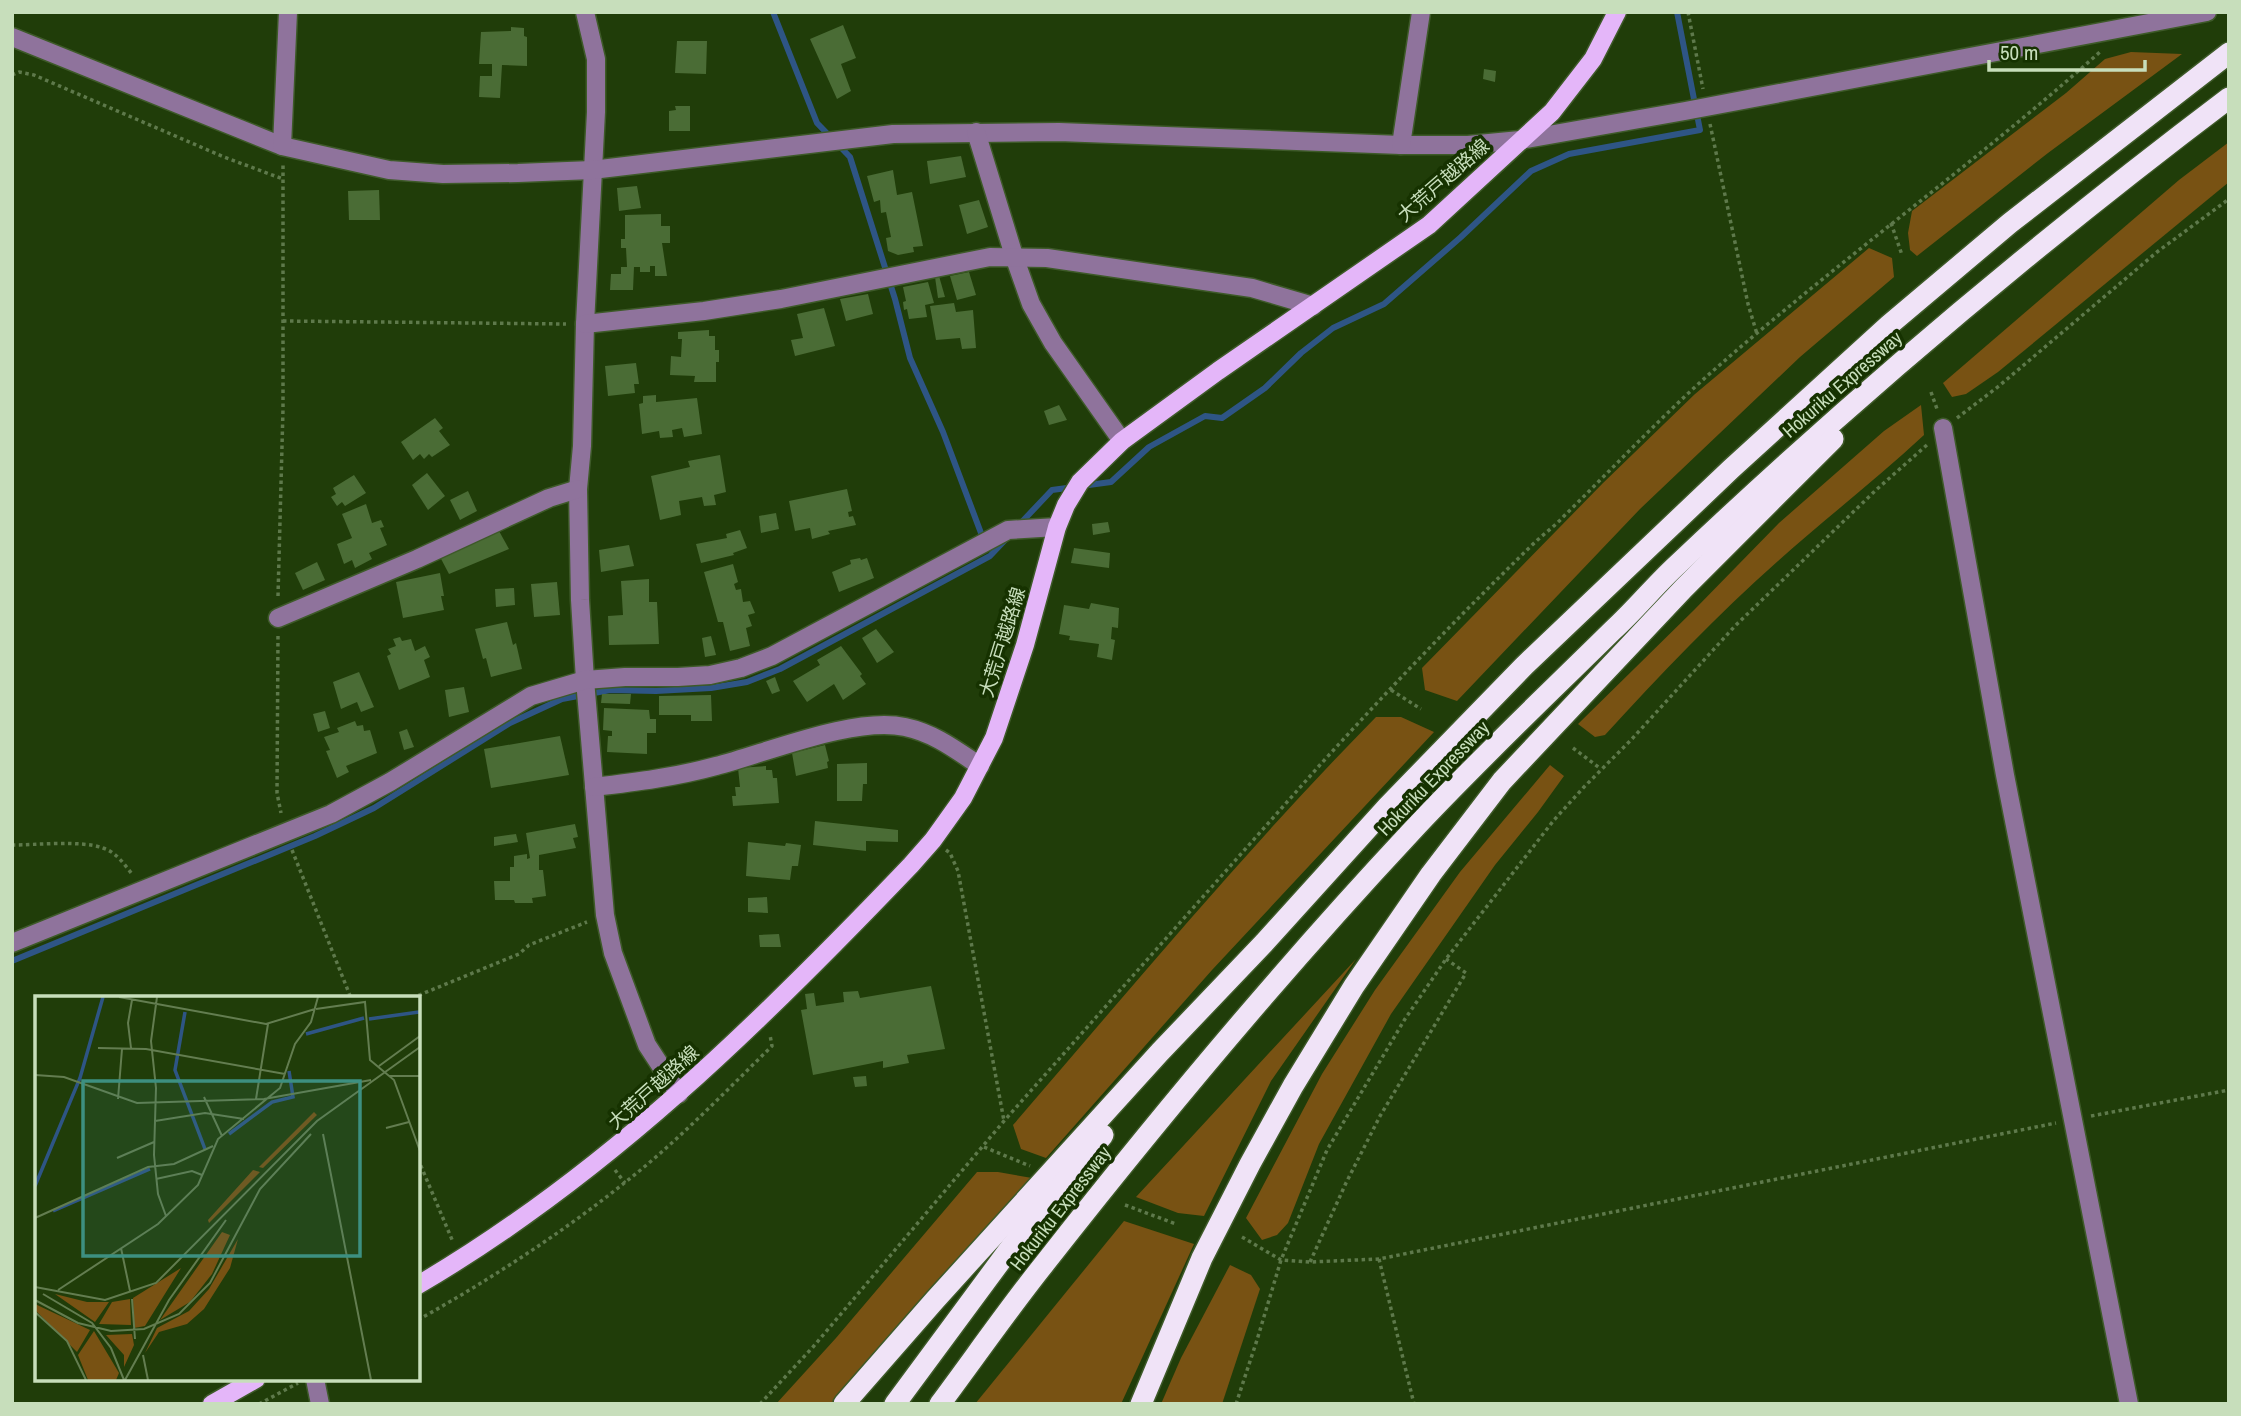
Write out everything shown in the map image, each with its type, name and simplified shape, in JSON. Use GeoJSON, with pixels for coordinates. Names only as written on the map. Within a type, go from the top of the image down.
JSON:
{"type":"FeatureCollection","features":[{"type":"Feature","properties":{"kind":"highway","name":"Hokuriku Expressway"},"geometry":{"type":"LineString","coordinates":[[844,1404],[1150,1063],[1264,943],[1388,806],[1524,666],[1731,469],[1889,325],[2000,232],[2229,53]]}},
{"type":"Feature","properties":{"kind":"highway","name":"Hokuriku Expressway"},"geometry":{"type":"LineString","coordinates":[[940,1404],[1042,1266],[1151,1130],[1278,979],[1413,830],[1673,569],[1799,451],[2031,253],[2229,98]]}},
{"type":"Feature","properties":{"kind":"highway","name":"Hokuriku Expressway"},"geometry":{"type":"LineString","coordinates":[[1141,1404],[1202,1258],[1293,1086],[1354,986],[1431,874],[1494,791],[1674,598],[1816,455],[1913,359],[2031,253]]}},
{"type":"Feature","properties":{"kind":"highway","name":"Hokuriku Expressway"},"geometry":{"type":"LineString","coordinates":[[895,1404],[1011,1247],[1166,1057],[1264,943]]}},
{"type":"Feature","properties":{"kind":"main road","name":"大荒戸越路線"},"geometry":{"type":"LineString","coordinates":[[420,1284],[461,1261],[507,1230],[605,1158],[679,1094],[835,944],[933,840],[963,798],[994,738],[1025,645],[1057,527],[1080,482],[1122,441],[1429,225],[1552,112],[1578,80],[1617,12]]}},
{"type":"Feature","properties":{"kind":"main road"},"geometry":{"type":"LineString","coordinates":[[212,1404],[252,1381]]}},
{"type":"Feature","properties":{"kind":"street"},"geometry":{"type":"LineString","coordinates":[[282,146],[288,12]]}},
{"type":"Feature","properties":{"kind":"street"},"geometry":{"type":"LineString","coordinates":[[586,12],[596,59],[596,112],[578,489],[580,600],[605,915],[613,953],[647,1045],[679,1094]]}},
{"type":"Feature","properties":{"kind":"street"},"geometry":{"type":"LineString","coordinates":[[1401,145],[1421,12]]}},
{"type":"Feature","properties":{"kind":"street"},"geometry":{"type":"LineString","coordinates":[[12,37],[282,146],[389,170],[443,174],[592,170],[893,134],[1059,132],[1401,145],[1468,145],[1520,140],[1685,111],[2207,12]]}},
{"type":"Feature","properties":{"kind":"street"},"geometry":{"type":"LineString","coordinates":[[976,132],[1031,304],[1053,343],[1122,441]]}},
{"type":"Feature","properties":{"kind":"street"},"geometry":{"type":"LineString","coordinates":[[585,324],[704,312],[990,257],[1047,258],[1252,288],[1313,306]]}},
{"type":"Feature","properties":{"kind":"street"},"geometry":{"type":"LineString","coordinates":[[1943,428],[2006,775],[2129,1404]]}},
{"type":"Feature","properties":{"kind":"street"},"geometry":{"type":"LineString","coordinates":[[278,618],[417,559],[549,498],[578,489]]}},
{"type":"Feature","properties":{"kind":"street"},"geometry":{"type":"LineString","coordinates":[[12,943],[346,806],[531,696],[585,680],[710,675],[741,668],[772,656],[1008,530],[1057,527]]}},
{"type":"Feature","properties":{"kind":"street"},"geometry":{"type":"LineString","coordinates":[[594,787],[670,777],[719,766],[820,735],[881,725],[903,726],[936,737],[980,766]]}},
{"type":"Feature","properties":{"kind":"street"},"geometry":{"type":"LineString","coordinates":[[315,1381],[320,1404]]}},
{"type":"Feature","properties":{"kind":"path"},"geometry":{"type":"LineString","coordinates":[[1688,12],[1748,304],[1757,334]]}},
{"type":"Feature","properties":{"kind":"path"},"geometry":{"type":"LineString","coordinates":[[760,1404],[813,1347],[1004,1121],[1319,766],[1531,545],[1563,518],[1651,428],[1757,334],[1994,142],[2104,48]]}},
{"type":"Feature","properties":{"kind":"path"},"geometry":{"type":"LineString","coordinates":[[12,75],[19,72],[34,75],[224,157],[283,179]]}},
{"type":"Feature","properties":{"kind":"path"},"geometry":{"type":"LineString","coordinates":[[282,146],[283,409],[277,793],[284,832],[350,996]]}},
{"type":"Feature","properties":{"kind":"path"},"geometry":{"type":"LineString","coordinates":[[1236,1404],[1281,1260],[1327,1150],[1405,1019],[1446,959],[1554,820],[1754,608],[1943,428],[1999,386],[2157,252],[2229,199]]}},
{"type":"Feature","properties":{"kind":"path"},"geometry":{"type":"LineString","coordinates":[[1891,223],[1902,255]]}},
{"type":"Feature","properties":{"kind":"path"},"geometry":{"type":"LineString","coordinates":[[283,321],[585,324]]}},
{"type":"Feature","properties":{"kind":"path"},"geometry":{"type":"LineString","coordinates":[[1391,690],[1421,709]]}},
{"type":"Feature","properties":{"kind":"path"},"geometry":{"type":"LineString","coordinates":[[1573,748],[1601,769]]}},
{"type":"Feature","properties":{"kind":"path"},"geometry":{"type":"LineString","coordinates":[[933,840],[950,853],[958,871],[1004,1121]]}},
{"type":"Feature","properties":{"kind":"path"},"geometry":{"type":"LineString","coordinates":[[12,845],[85,844],[103,848],[119,857],[141,889]]}},
{"type":"Feature","properties":{"kind":"path"},"geometry":{"type":"LineString","coordinates":[[417,996],[519,954],[529,945],[605,915]]}},
{"type":"Feature","properties":{"kind":"path"},"geometry":{"type":"LineString","coordinates":[[1310,1262],[1380,1116],[1466,973],[1446,959]]}},
{"type":"Feature","properties":{"kind":"path"},"geometry":{"type":"LineString","coordinates":[[420,1319],[506,1267],[625,1183],[713,1104],[772,1046],[765,1013]]}},
{"type":"Feature","properties":{"kind":"path"},"geometry":{"type":"LineString","coordinates":[[1242,1237],[1281,1260],[1310,1262],[1379,1259],[2229,1090]]}},
{"type":"Feature","properties":{"kind":"path"},"geometry":{"type":"LineString","coordinates":[[984,1147],[1030,1166]]}},
{"type":"Feature","properties":{"kind":"path"},"geometry":{"type":"LineString","coordinates":[[420,1164],[461,1261]]}},
{"type":"Feature","properties":{"kind":"path"},"geometry":{"type":"LineString","coordinates":[[1125,1205],[1176,1224]]}},
{"type":"Feature","properties":{"kind":"path"},"geometry":{"type":"LineString","coordinates":[[1379,1259],[1414,1404]]}},
{"type":"Feature","properties":{"kind":"path"},"geometry":{"type":"LineString","coordinates":[[259,1404],[302,1381]]}},
{"type":"Feature","properties":{"kind":"shaded area"},"geometry":{"type":"Polygon","coordinates":[[[2131,52],[2182,54],[2048,153],[1917,256],[1910,250],[1908,233],[1912,211],[2066,93],[2105,59],[2131,52]]]}},
{"type":"Feature","properties":{"kind":"shaded area"},"geometry":{"type":"Polygon","coordinates":[[[2229,142],[2229,182],[1998,372],[1966,394],[1952,397],[1943,383],[2179,180],[2229,142]]]}},
{"type":"Feature","properties":{"kind":"shaded area"},"geometry":{"type":"Polygon","coordinates":[[[1869,248],[1892,258],[1894,277],[1800,357],[1640,509],[1457,701],[1425,690],[1422,668],[1603,483],[1695,394],[1869,248]]]}},
{"type":"Feature","properties":{"kind":"shaded area"},"geometry":{"type":"Polygon","coordinates":[[[1921,405],[1924,435],[1755,582],[1689,646],[1605,735],[1595,737],[1578,724],[1779,523],[1884,431],[1921,405]]]}},
{"type":"Feature","properties":{"kind":"shaded area"},"geometry":{"type":"Polygon","coordinates":[[[1376,717],[1401,717],[1434,732],[1212,970],[1046,1158],[1021,1149],[1013,1125],[1236,867],[1376,717]]]}},
{"type":"Feature","properties":{"kind":"shaded area"},"geometry":{"type":"Polygon","coordinates":[[[1550,765],[1564,776],[1495,865],[1391,1014],[1319,1144],[1288,1223],[1277,1235],[1262,1240],[1246,1218],[1322,1074],[1375,990],[1460,872],[1550,765]]]}},
{"type":"Feature","properties":{"kind":"shaded area"},"geometry":{"type":"Polygon","coordinates":[[[1356,959],[1271,1081],[1204,1216],[1178,1213],[1136,1197],[1356,959]]]}},
{"type":"Feature","properties":{"kind":"shaded area"},"geometry":{"type":"Polygon","coordinates":[[[977,1172],[998,1172],[1032,1178],[929,1290],[832,1404],[776,1404],[836,1338],[977,1172]]]}},
{"type":"Feature","properties":{"kind":"shaded area"},"geometry":{"type":"Polygon","coordinates":[[[1124,1221],[1194,1244],[1121,1404],[975,1404],[1124,1221]]]}},
{"type":"Feature","properties":{"kind":"shaded area"},"geometry":{"type":"Polygon","coordinates":[[[1230,1265],[1251,1275],[1260,1289],[1222,1404],[1161,1404],[1181,1358],[1230,1265]]]}},
{"type":"Feature","properties":{"kind":"building"},"geometry":{"type":"Polygon","coordinates":[[[843,25],[856,58],[841,64],[851,91],[837,99],[810,39],[843,25]]]}},
{"type":"Feature","properties":{"kind":"building"},"geometry":{"type":"Polygon","coordinates":[[[511,27],[524,28],[524,36],[527,37],[527,66],[502,65],[500,98],[479,97],[480,76],[492,76],[492,64],[479,64],[481,32],[511,31],[511,27]]]}},
{"type":"Feature","properties":{"kind":"building"},"geometry":{"type":"Polygon","coordinates":[[[677,41],[707,41],[706,74],[675,73],[677,41]]]}},
{"type":"Feature","properties":{"kind":"building"},"geometry":{"type":"Polygon","coordinates":[[[1484,69],[1496,71],[1495,82],[1483,79],[1484,69]]]}},
{"type":"Feature","properties":{"kind":"building"},"geometry":{"type":"Polygon","coordinates":[[[675,106],[690,106],[690,131],[669,131],[669,111],[676,110],[675,106]]]}},
{"type":"Feature","properties":{"kind":"building"},"geometry":{"type":"Polygon","coordinates":[[[961,156],[966,177],[930,184],[927,161],[961,156]]]}},
{"type":"Feature","properties":{"kind":"building"},"geometry":{"type":"Polygon","coordinates":[[[893,170],[897,195],[912,192],[923,246],[913,247],[914,252],[898,255],[888,251],[886,238],[891,237],[886,212],[881,213],[880,200],[874,202],[867,176],[893,170]]]}},
{"type":"Feature","properties":{"kind":"building"},"geometry":{"type":"Polygon","coordinates":[[[637,186],[641,208],[619,211],[617,188],[637,186]]]}},
{"type":"Feature","properties":{"kind":"building"},"geometry":{"type":"Polygon","coordinates":[[[379,190],[380,220],[349,220],[348,191],[379,190]]]}},
{"type":"Feature","properties":{"kind":"building"},"geometry":{"type":"Polygon","coordinates":[[[979,200],[988,227],[967,234],[959,205],[979,200]]]}},
{"type":"Feature","properties":{"kind":"building"},"geometry":{"type":"Polygon","coordinates":[[[661,214],[661,226],[670,226],[670,243],[662,243],[667,276],[655,276],[655,266],[650,266],[650,272],[640,272],[640,267],[634,267],[633,290],[610,290],[611,274],[621,274],[621,267],[627,267],[626,248],[621,248],[621,239],[625,239],[625,215],[661,214]]]}},
{"type":"Feature","properties":{"kind":"building"},"geometry":{"type":"Polygon","coordinates":[[[969,272],[976,295],[957,300],[950,276],[969,272]]]}},
{"type":"Feature","properties":{"kind":"building"},"geometry":{"type":"Polygon","coordinates":[[[939,276],[945,297],[938,298],[935,277],[939,276]]]}},
{"type":"Feature","properties":{"kind":"building"},"geometry":{"type":"Polygon","coordinates":[[[928,282],[934,303],[925,305],[927,317],[909,319],[907,309],[904,310],[903,302],[906,301],[903,287],[928,282]]]}},
{"type":"Feature","properties":{"kind":"building"},"geometry":{"type":"Polygon","coordinates":[[[868,294],[873,314],[846,321],[840,299],[868,294]]]}},
{"type":"Feature","properties":{"kind":"building"},"geometry":{"type":"Polygon","coordinates":[[[954,303],[956,312],[973,310],[976,348],[962,349],[960,338],[936,340],[930,306],[954,303]]]}},
{"type":"Feature","properties":{"kind":"building"},"geometry":{"type":"Polygon","coordinates":[[[824,308],[835,346],[795,356],[791,340],[803,338],[797,314],[824,308]]]}},
{"type":"Feature","properties":{"kind":"building"},"geometry":{"type":"Polygon","coordinates":[[[709,330],[709,336],[715,336],[715,350],[719,350],[716,382],[694,382],[695,376],[670,375],[671,356],[681,357],[682,339],[678,339],[678,332],[709,330]]]}},
{"type":"Feature","properties":{"kind":"building"},"geometry":{"type":"Polygon","coordinates":[[[636,363],[639,384],[634,384],[635,393],[608,396],[605,366],[636,363]]]}},
{"type":"Feature","properties":{"kind":"building"},"geometry":{"type":"Polygon","coordinates":[[[656,395],[656,402],[697,398],[702,434],[684,437],[682,428],[672,430],[673,437],[660,438],[659,431],[642,434],[639,404],[643,403],[643,396],[656,395]]]}},
{"type":"Feature","properties":{"kind":"building"},"geometry":{"type":"Polygon","coordinates":[[[1059,405],[1067,420],[1049,425],[1044,411],[1059,405]]]}},
{"type":"Feature","properties":{"kind":"building"},"geometry":{"type":"Polygon","coordinates":[[[435,418],[443,428],[439,431],[450,445],[432,457],[429,454],[424,459],[420,454],[413,460],[401,442],[435,418]]]}},
{"type":"Feature","properties":{"kind":"building"},"geometry":{"type":"Polygon","coordinates":[[[720,455],[726,492],[714,495],[716,505],[704,506],[702,497],[679,501],[681,515],[660,520],[651,476],[690,467],[688,461],[720,455]]]}},
{"type":"Feature","properties":{"kind":"building"},"geometry":{"type":"Polygon","coordinates":[[[427,473],[445,496],[428,510],[412,485],[427,473]]]}},
{"type":"Feature","properties":{"kind":"building"},"geometry":{"type":"Polygon","coordinates":[[[354,475],[366,493],[345,506],[342,502],[337,506],[331,497],[336,494],[333,488],[354,475]]]}},
{"type":"Feature","properties":{"kind":"building"},"geometry":{"type":"Polygon","coordinates":[[[847,489],[852,511],[848,512],[849,517],[853,516],[856,525],[828,531],[830,534],[812,539],[810,528],[795,531],[789,501],[847,489]]]}},
{"type":"Feature","properties":{"kind":"building"},"geometry":{"type":"Polygon","coordinates":[[[468,491],[477,511],[460,520],[450,500],[468,491]]]}},
{"type":"Feature","properties":{"kind":"building"},"geometry":{"type":"Polygon","coordinates":[[[366,504],[372,523],[381,520],[384,527],[380,528],[387,545],[369,553],[372,559],[355,568],[352,560],[344,564],[337,544],[352,538],[342,514],[366,504]]]}},
{"type":"Feature","properties":{"kind":"building"},"geometry":{"type":"Polygon","coordinates":[[[776,513],[779,529],[761,533],[759,516],[776,513]]]}},
{"type":"Feature","properties":{"kind":"building"},"geometry":{"type":"Polygon","coordinates":[[[1108,522],[1110,532],[1093,535],[1092,524],[1108,522]]]}},
{"type":"Feature","properties":{"kind":"building"},"geometry":{"type":"Polygon","coordinates":[[[740,530],[747,548],[733,553],[734,555],[701,563],[696,544],[727,538],[726,534],[740,530]]]}},
{"type":"Feature","properties":{"kind":"building"},"geometry":{"type":"Polygon","coordinates":[[[499,531],[509,549],[449,574],[439,555],[499,531]]]}},
{"type":"Feature","properties":{"kind":"building"},"geometry":{"type":"Polygon","coordinates":[[[629,545],[634,566],[601,572],[599,550],[629,545]]]}},
{"type":"Feature","properties":{"kind":"building"},"geometry":{"type":"Polygon","coordinates":[[[1074,548],[1110,553],[1109,568],[1071,563],[1074,548]]]}},
{"type":"Feature","properties":{"kind":"building"},"geometry":{"type":"Polygon","coordinates":[[[867,558],[874,578],[839,592],[832,572],[851,564],[850,560],[867,558]]]}},
{"type":"Feature","properties":{"kind":"building"},"geometry":{"type":"Polygon","coordinates":[[[317,562],[325,580],[303,590],[295,573],[317,562]]]}},
{"type":"Feature","properties":{"kind":"building"},"geometry":{"type":"Polygon","coordinates":[[[733,564],[738,582],[734,584],[736,590],[741,589],[743,602],[750,601],[755,613],[748,615],[752,626],[746,628],[750,646],[730,651],[723,622],[718,622],[704,572],[733,564]]]}},
{"type":"Feature","properties":{"kind":"building"},"geometry":{"type":"Polygon","coordinates":[[[440,573],[444,610],[403,618],[396,582],[440,573]]]}},
{"type":"Feature","properties":{"kind":"building"},"geometry":{"type":"Polygon","coordinates":[[[649,579],[649,602],[657,602],[659,644],[609,645],[608,616],[623,615],[621,581],[649,579]]]}},
{"type":"Feature","properties":{"kind":"building"},"geometry":{"type":"Polygon","coordinates":[[[557,582],[560,615],[534,617],[531,584],[557,582]]]}},
{"type":"Feature","properties":{"kind":"building"},"geometry":{"type":"Polygon","coordinates":[[[514,588],[515,605],[496,607],[495,589],[514,588]]]}},
{"type":"Feature","properties":{"kind":"building"},"geometry":{"type":"Polygon","coordinates":[[[1091,603],[1119,608],[1118,628],[1112,627],[1111,639],[1115,640],[1112,660],[1097,657],[1099,644],[1069,640],[1070,636],[1059,634],[1064,605],[1089,609],[1091,603]]]}},
{"type":"Feature","properties":{"kind":"building"},"geometry":{"type":"Polygon","coordinates":[[[507,622],[513,645],[516,643],[522,669],[491,677],[475,629],[507,622]]]}},
{"type":"Feature","properties":{"kind":"building"},"geometry":{"type":"Polygon","coordinates":[[[876,629],[894,652],[877,663],[862,638],[876,629]]]}},
{"type":"Feature","properties":{"kind":"building"},"geometry":{"type":"Polygon","coordinates":[[[711,636],[716,655],[705,657],[702,638],[711,636]]]}},
{"type":"Feature","properties":{"kind":"building"},"geometry":{"type":"Polygon","coordinates":[[[400,637],[402,641],[411,639],[415,651],[425,646],[430,657],[424,660],[430,677],[399,690],[387,656],[391,654],[388,649],[396,646],[393,639],[400,637]]]}},
{"type":"Feature","properties":{"kind":"building"},"geometry":{"type":"Polygon","coordinates":[[[841,646],[862,674],[860,676],[866,684],[843,700],[834,684],[807,702],[793,681],[820,665],[817,660],[841,646]]]}},
{"type":"Feature","properties":{"kind":"building"},"geometry":{"type":"Polygon","coordinates":[[[359,672],[374,707],[361,712],[357,702],[341,709],[333,682],[359,672]]]}},
{"type":"Feature","properties":{"kind":"building"},"geometry":{"type":"Polygon","coordinates":[[[775,677],[780,691],[772,694],[766,681],[775,677]]]}},
{"type":"Feature","properties":{"kind":"building"},"geometry":{"type":"Polygon","coordinates":[[[464,687],[469,712],[449,717],[445,690],[464,687]]]}},
{"type":"Feature","properties":{"kind":"building"},"geometry":{"type":"Polygon","coordinates":[[[602,694],[631,694],[630,704],[601,703],[602,694]]]}},
{"type":"Feature","properties":{"kind":"building"},"geometry":{"type":"Polygon","coordinates":[[[711,695],[712,721],[691,721],[691,715],[659,715],[659,696],[711,695]]]}},
{"type":"Feature","properties":{"kind":"building"},"geometry":{"type":"Polygon","coordinates":[[[604,708],[649,710],[650,719],[656,719],[656,733],[647,733],[647,754],[607,752],[608,736],[612,736],[612,731],[603,730],[604,708]]]}},
{"type":"Feature","properties":{"kind":"building"},"geometry":{"type":"Polygon","coordinates":[[[325,711],[330,728],[318,732],[313,714],[325,711]]]}},
{"type":"Feature","properties":{"kind":"building"},"geometry":{"type":"Polygon","coordinates":[[[355,721],[357,726],[363,725],[364,731],[370,730],[377,753],[346,766],[349,772],[337,778],[326,751],[330,750],[324,737],[339,732],[337,728],[355,721]]]}},
{"type":"Feature","properties":{"kind":"building"},"geometry":{"type":"Polygon","coordinates":[[[407,729],[414,747],[404,750],[399,732],[407,729]]]}},
{"type":"Feature","properties":{"kind":"building"},"geometry":{"type":"Polygon","coordinates":[[[560,736],[569,775],[491,788],[484,749],[560,736]]]}},
{"type":"Feature","properties":{"kind":"building"},"geometry":{"type":"Polygon","coordinates":[[[825,745],[828,768],[796,776],[792,753],[825,745]]]}},
{"type":"Feature","properties":{"kind":"building"},"geometry":{"type":"Polygon","coordinates":[[[867,763],[867,784],[863,784],[862,801],[837,801],[837,764],[867,763]]]}},
{"type":"Feature","properties":{"kind":"building"},"geometry":{"type":"Polygon","coordinates":[[[766,766],[766,770],[772,770],[773,778],[777,778],[779,803],[733,806],[735,787],[740,787],[738,768],[766,766]]]}},
{"type":"Feature","properties":{"kind":"building"},"geometry":{"type":"Polygon","coordinates":[[[815,821],[898,830],[898,842],[866,841],[866,851],[813,845],[815,821]]]}},
{"type":"Feature","properties":{"kind":"building"},"geometry":{"type":"Polygon","coordinates":[[[575,824],[578,837],[573,838],[576,848],[539,855],[539,870],[543,870],[546,896],[532,898],[533,903],[495,900],[494,881],[510,881],[510,867],[514,867],[514,856],[527,854],[527,859],[530,858],[526,833],[575,824]]]}},
{"type":"Feature","properties":{"kind":"building"},"geometry":{"type":"Polygon","coordinates":[[[516,834],[518,842],[494,846],[494,837],[516,834]]]}},
{"type":"Feature","properties":{"kind":"building"},"geometry":{"type":"Polygon","coordinates":[[[748,842],[801,845],[798,866],[792,866],[790,880],[746,876],[748,842]]]}},
{"type":"Feature","properties":{"kind":"building"},"geometry":{"type":"Polygon","coordinates":[[[767,897],[768,913],[748,912],[748,898],[767,897]]]}},
{"type":"Feature","properties":{"kind":"building"},"geometry":{"type":"Polygon","coordinates":[[[779,934],[781,947],[760,947],[759,935],[779,934]]]}},
{"type":"Feature","properties":{"kind":"building"},"geometry":{"type":"Polygon","coordinates":[[[931,986],[945,1049],[907,1055],[909,1063],[883,1068],[883,1061],[813,1075],[801,1010],[807,1009],[805,994],[814,993],[816,1006],[844,1002],[843,992],[858,991],[860,998],[931,986]]]}},
{"type":"Feature","properties":{"kind":"building"},"geometry":{"type":"Polygon","coordinates":[[[866,1076],[867,1086],[855,1087],[853,1077],[866,1076]]]}},
{"type":"Feature","properties":{"kind":"waterway"},"geometry":{"type":"LineString","coordinates":[[773,12],[817,123],[850,157],[895,299],[910,358],[943,432],[984,541]]}},
{"type":"Feature","properties":{"kind":"waterway"},"geometry":{"type":"LineString","coordinates":[[1017,527],[1052,490],[1111,482],[1149,447],[1205,416],[1222,418],[1265,388],[1301,353],[1333,328],[1384,304],[1531,171],[1569,154],[1700,130],[1677,12]]}},
{"type":"Feature","properties":{"kind":"waterway"},"geometry":{"type":"LineString","coordinates":[[12,961],[315,836],[374,808],[510,723],[562,699],[610,690],[711,688],[747,682],[780,669],[990,556],[1008,537]]}}]}
